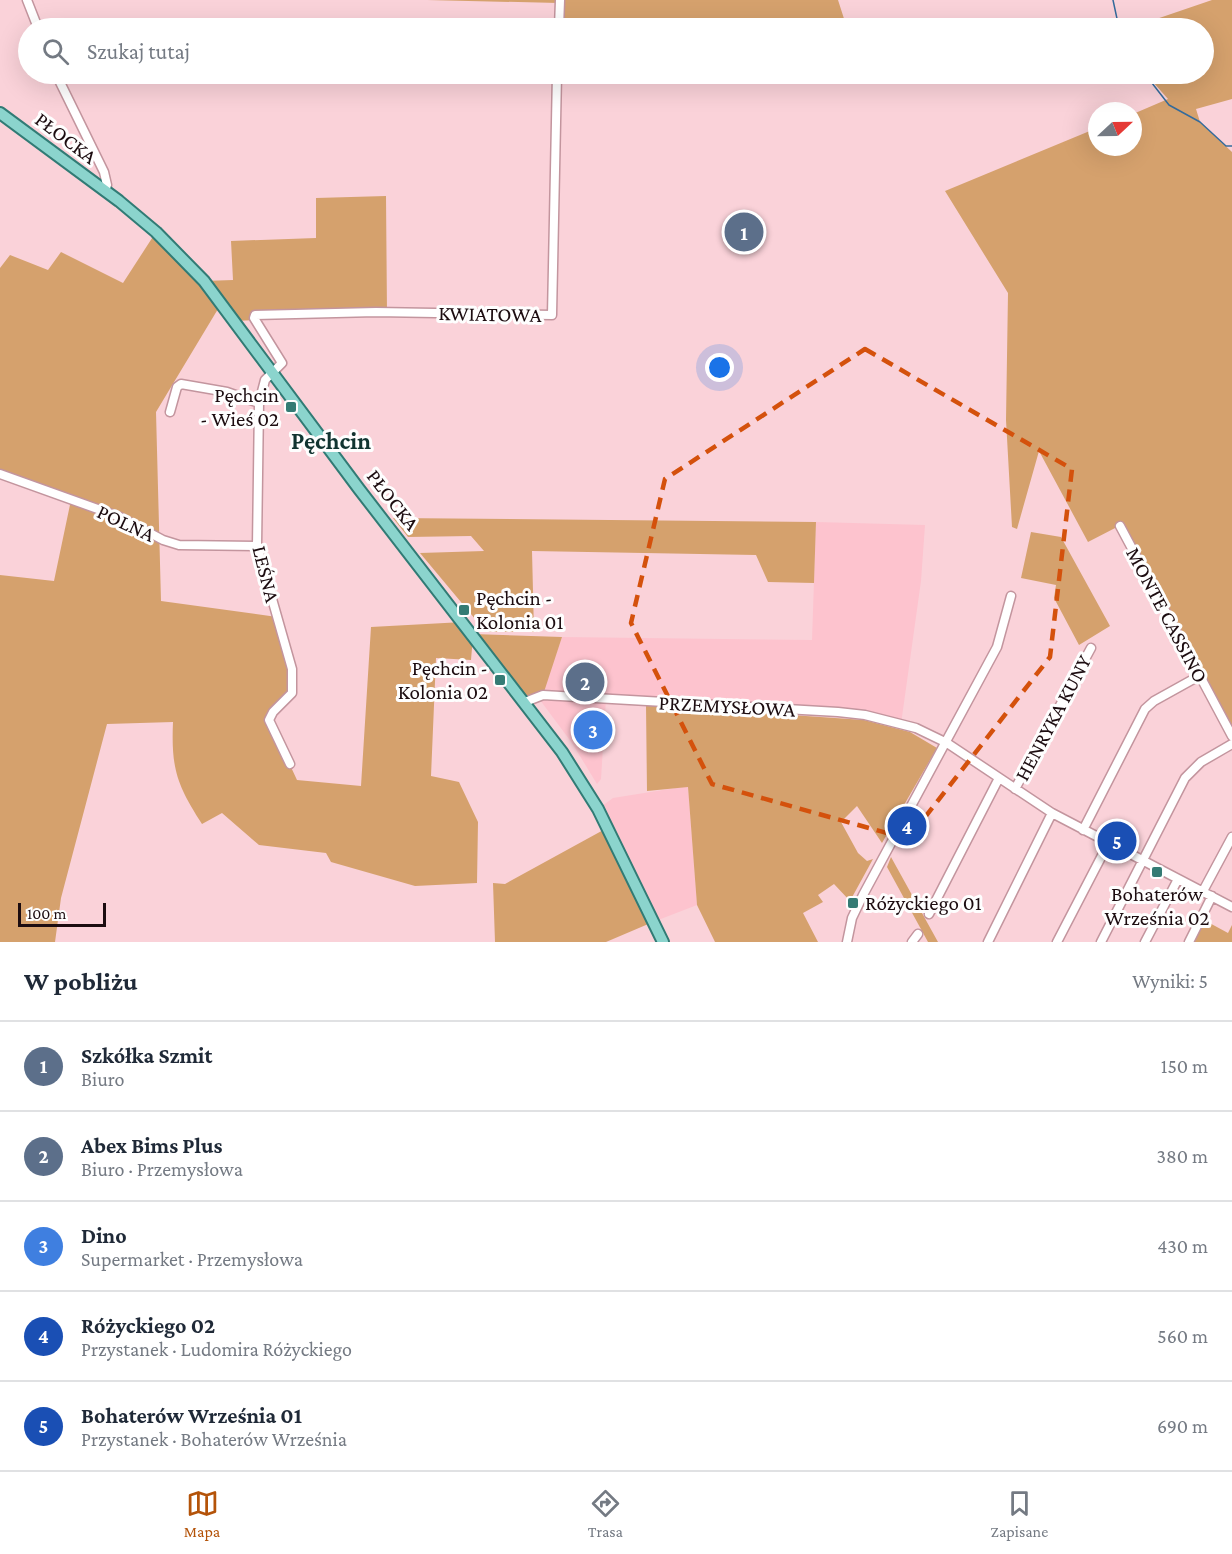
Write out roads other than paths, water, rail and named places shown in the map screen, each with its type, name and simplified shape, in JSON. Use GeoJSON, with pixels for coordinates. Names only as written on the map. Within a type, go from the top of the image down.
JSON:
{"type":"FeatureCollection","features":[{"type":"Feature","properties":{"kind":"main road","name":"PŁOCKA"},"geometry":{"type":"LineString","coordinates":[[0,113],[105,190],[156,232],[204,281],[359,489],[562,752],[598,809],[663,942]]}},
{"type":"Feature","properties":{"kind":"street"},"geometry":{"type":"LineString","coordinates":[[27,0],[34,18]]}},
{"type":"Feature","properties":{"kind":"street"},"geometry":{"type":"LineString","coordinates":[[559,18],[560,0]]}},
{"type":"Feature","properties":{"kind":"street"},"geometry":{"type":"LineString","coordinates":[[61,84],[104,172],[107,185],[105,190]]}},
{"type":"Feature","properties":{"kind":"street","name":"KWIATOWA"},"geometry":{"type":"LineString","coordinates":[[274,372],[282,363],[254,318],[259,313],[552,315],[557,84]]}},
{"type":"Feature","properties":{"kind":"street","name":"LEŚNA"},"geometry":{"type":"LineString","coordinates":[[274,372],[265,380],[259,403],[257,546],[292,669],[292,693],[273,712],[269,720],[290,764]]}},
{"type":"Feature","properties":{"kind":"street"},"geometry":{"type":"LineString","coordinates":[[170,411],[177,387],[181,384],[227,392],[259,403]]}},
{"type":"Feature","properties":{"kind":"street","name":"POLNA"},"geometry":{"type":"LineString","coordinates":[[0,474],[120,517],[163,540],[179,545],[257,546]]}},
{"type":"Feature","properties":{"kind":"street","name":"MONTE CASSINO"},"geometry":{"type":"LineString","coordinates":[[1120,526],[1232,736]]}},
{"type":"Feature","properties":{"kind":"street"},"geometry":{"type":"LineString","coordinates":[[847,942],[852,918],[862,895],[947,743],[997,647],[1011,596]]}},
{"type":"Feature","properties":{"kind":"street","name":"HENRYKA KUNY"},"geometry":{"type":"LineString","coordinates":[[1015,789],[1091,648]]}},
{"type":"Feature","properties":{"kind":"street"},"geometry":{"type":"LineString","coordinates":[[1083,830],[1145,708],[1199,676]]}},
{"type":"Feature","properties":{"kind":"street","name":"PRZEMYSŁOWA"},"geometry":{"type":"LineString","coordinates":[[525,702],[543,695],[838,712],[865,716],[928,732],[1052,813],[1232,907]]}},
{"type":"Feature","properties":{"kind":"street"},"geometry":{"type":"LineString","coordinates":[[1101,942],[1191,769],[1232,744]]}},
{"type":"Feature","properties":{"kind":"street"},"geometry":{"type":"LineString","coordinates":[[929,914],[999,778]]}},
{"type":"Feature","properties":{"kind":"street"},"geometry":{"type":"LineString","coordinates":[[988,942],[1052,813]]}},
{"type":"Feature","properties":{"kind":"street"},"geometry":{"type":"LineString","coordinates":[[1203,891],[1232,837]]}},
{"type":"Feature","properties":{"kind":"street"},"geometry":{"type":"LineString","coordinates":[[1057,942],[1109,842]]}},
{"type":"Feature","properties":{"kind":"street"},"geometry":{"type":"LineString","coordinates":[[1145,942],[1178,879]]}},
{"type":"Feature","properties":{"kind":"street"},"geometry":{"type":"LineString","coordinates":[[1189,942],[1212,896]]}},
{"type":"Feature","properties":{"kind":"street"},"geometry":{"type":"LineString","coordinates":[[912,942],[918,934]]}},
{"type":"Feature","properties":{"kind":"waterway"},"geometry":{"type":"LineString","coordinates":[[1113,0],[1117,18]]}},
{"type":"Feature","properties":{"kind":"waterway"},"geometry":{"type":"LineString","coordinates":[[1153,84],[1169,105],[1200,122],[1226,146],[1232,146]]}},
{"type":"Feature","properties":{"kind":"place","name":"Szkółka Szmit"},"geometry":{"type":"Point","coordinates":[744,232]}},
{"type":"Feature","properties":{"kind":"place","name":"Pęchcin - Wieś 02"},"geometry":{"type":"Point","coordinates":[291,407]}},
{"type":"Feature","properties":{"kind":"place","name":"Pęchcin - Kolonia 01"},"geometry":{"type":"Point","coordinates":[464,610]}},
{"type":"Feature","properties":{"kind":"place","name":"Pęchcin - Kolonia 02"},"geometry":{"type":"Point","coordinates":[500,680]}},
{"type":"Feature","properties":{"kind":"place","name":"Abex Bims Plus"},"geometry":{"type":"Point","coordinates":[585,682]}},
{"type":"Feature","properties":{"kind":"place","name":"Dino"},"geometry":{"type":"Point","coordinates":[593,730]}},
{"type":"Feature","properties":{"kind":"place","name":"Różyckiego 02"},"geometry":{"type":"Point","coordinates":[907,826]}},
{"type":"Feature","properties":{"kind":"place","name":"Bohaterów Września 01"},"geometry":{"type":"Point","coordinates":[1117,841]}},
{"type":"Feature","properties":{"kind":"place","name":"Bohaterów Września 02"},"geometry":{"type":"Point","coordinates":[1157,872]}},
{"type":"Feature","properties":{"kind":"place","name":"Różyckiego 01"},"geometry":{"type":"Point","coordinates":[853,903]}},
{"type":"Feature","properties":{"kind":"district","name":"Pęchcin"},"geometry":{"type":"Point","coordinates":[331,441]}}]}
